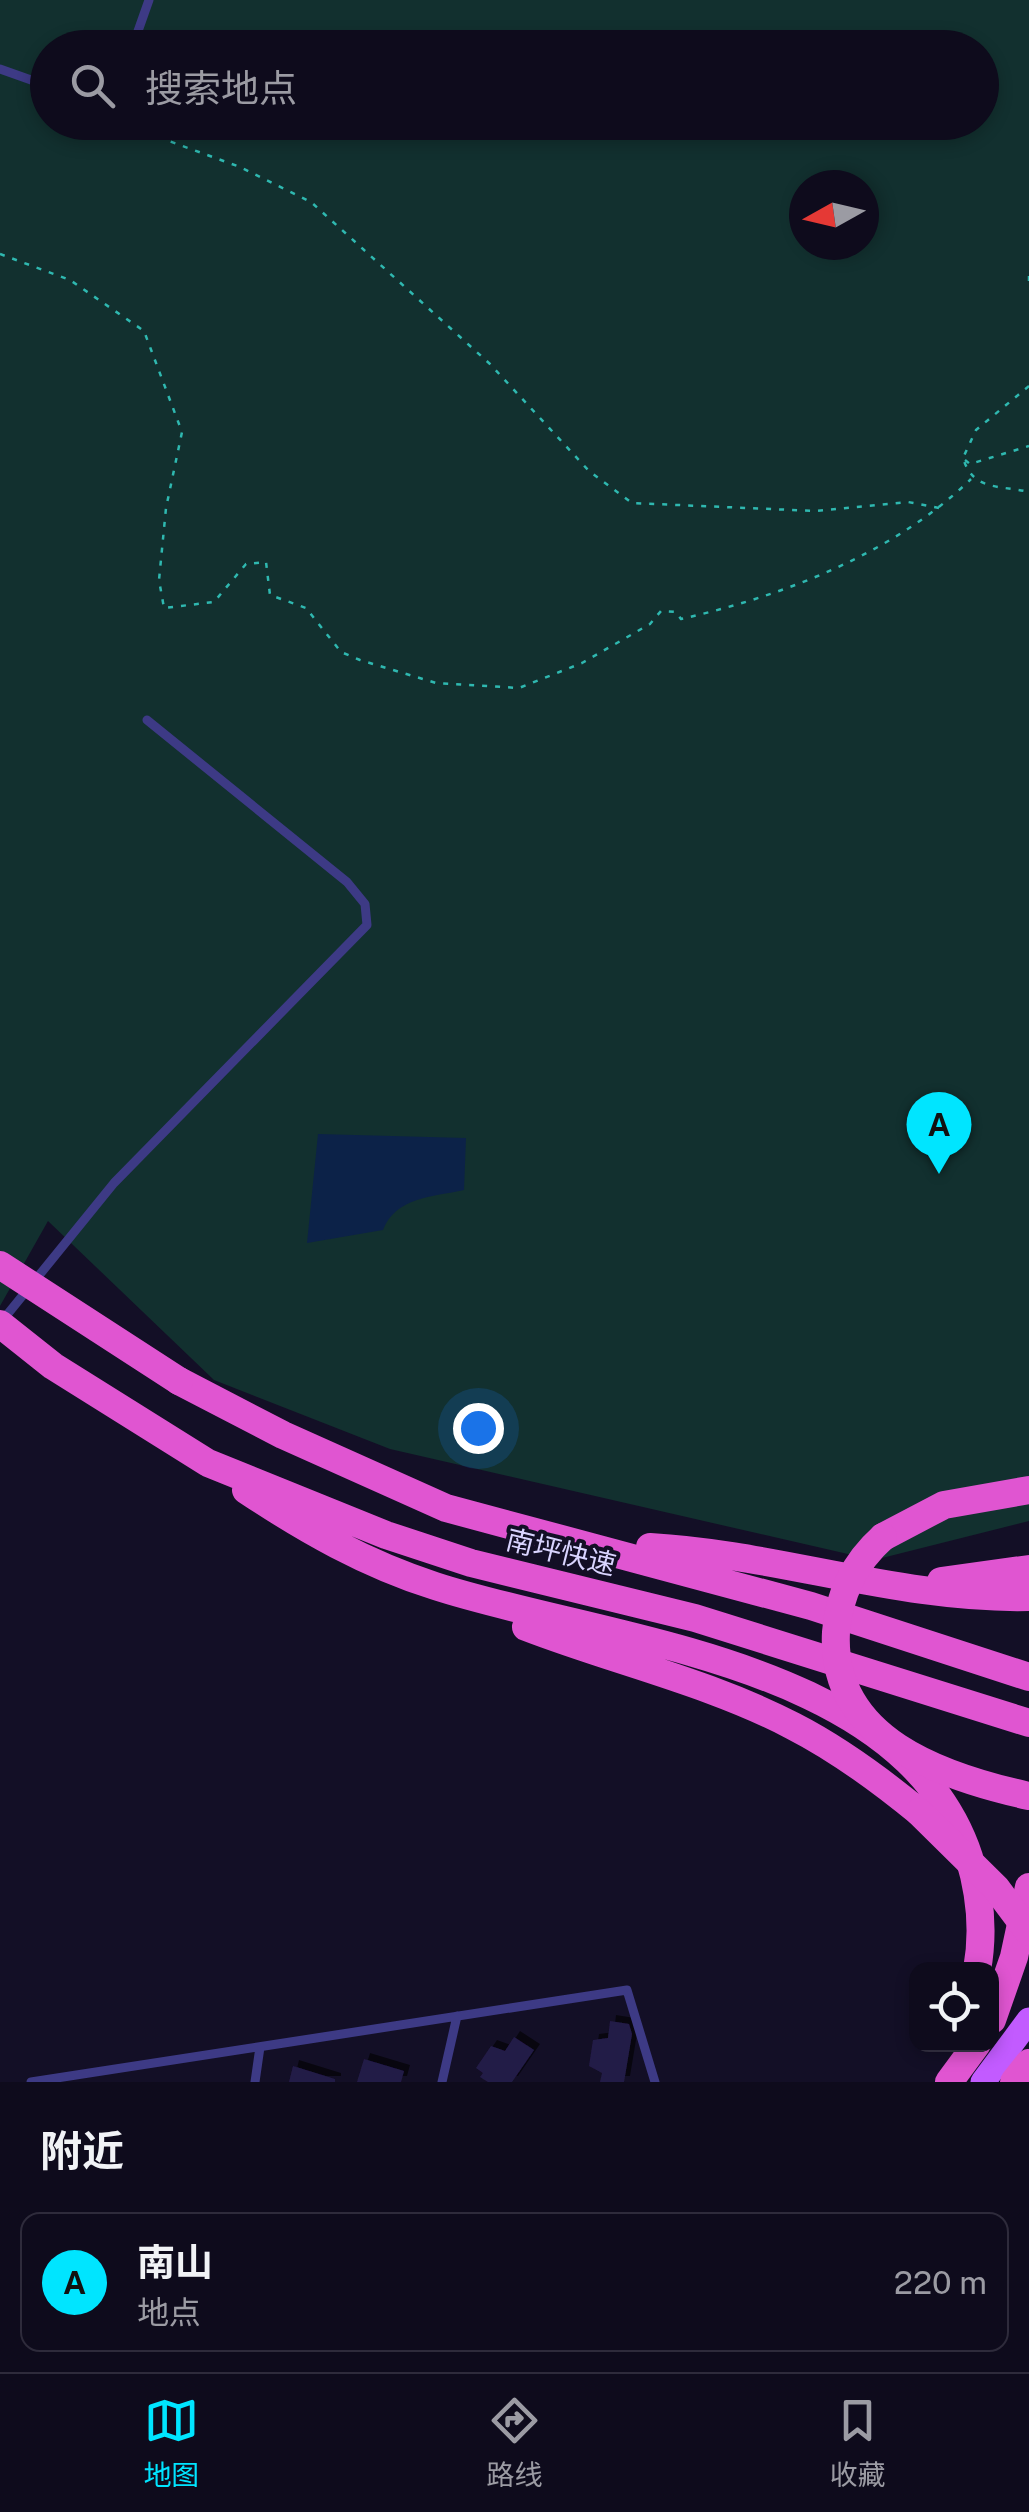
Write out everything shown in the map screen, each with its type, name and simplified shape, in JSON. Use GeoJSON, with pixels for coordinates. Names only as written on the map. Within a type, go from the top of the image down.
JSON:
{"type":"FeatureCollection","features":[{"type":"Feature","properties":{"kind":"highway","name":"南坪快速"},"geometry":{"type":"LineString","coordinates":[[0,1264],[179,1381],[282,1435],[446,1508],[812,1606],[1029,1678]]}},
{"type":"Feature","properties":{"kind":"highway","name":"南坪快速"},"geometry":{"type":"LineString","coordinates":[[0,1324],[54,1366],[208,1463],[386,1535],[471,1563],[695,1618],[1029,1723]]}},
{"type":"Feature","properties":{"kind":"highway"},"geometry":{"type":"LineString","coordinates":[[208,1463],[338,1547],[438,1587],[506,1620],[741,1702],[794,1726],[878,1778],[920,1812],[996,1888],[1029,1932]]}},
{"type":"Feature","properties":{"kind":"highway"},"geometry":{"type":"LineString","coordinates":[[1029,1490],[944,1505],[883,1537],[857,1566],[838,1618],[837,1656],[848,1694],[874,1729],[906,1754],[962,1778],[1029,1796]]}},
{"type":"Feature","properties":{"kind":"highway"},"geometry":{"type":"LineString","coordinates":[[579,1543],[678,1549],[947,1594],[1029,1597]]}},
{"type":"Feature","properties":{"kind":"highway"},"geometry":{"type":"LineString","coordinates":[[885,1584],[1029,1569]]}},
{"type":"Feature","properties":{"kind":"highway"},"geometry":{"type":"LineString","coordinates":[[438,1587],[680,1649],[774,1679],[848,1716],[925,1780],[952,1816],[975,1876],[980,1932],[978,1962]]}},
{"type":"Feature","properties":{"kind":"highway"},"geometry":{"type":"LineString","coordinates":[[999,2000],[1014,1957],[1029,1887]]}},
{"type":"Feature","properties":{"kind":"highway"},"geometry":{"type":"LineString","coordinates":[[939,2082],[951,2052]]}},
{"type":"Feature","properties":{"kind":"highway"},"geometry":{"type":"LineString","coordinates":[[950,2082],[971,2052]]}},
{"type":"Feature","properties":{"kind":"highway"},"geometry":{"type":"LineString","coordinates":[[1014,2082],[1029,2063]]}},
{"type":"Feature","properties":{"kind":"main road"},"geometry":{"type":"LineString","coordinates":[[983,2082],[1029,2020]]}},
{"type":"Feature","properties":{"kind":"lane"},"geometry":{"type":"LineString","coordinates":[[139,30],[150,0]]}},
{"type":"Feature","properties":{"kind":"lane"},"geometry":{"type":"LineString","coordinates":[[0,69],[30,80]]}},
{"type":"Feature","properties":{"kind":"lane"},"geometry":{"type":"LineString","coordinates":[[0,1324],[114,1184],[367,926],[365,904],[348,882],[147,720]]}},
{"type":"Feature","properties":{"kind":"lane"},"geometry":{"type":"LineString","coordinates":[[31,2082],[628,1990],[655,2082]]}},
{"type":"Feature","properties":{"kind":"lane"},"geometry":{"type":"LineString","coordinates":[[442,2082],[457,2016]]}},
{"type":"Feature","properties":{"kind":"lane"},"geometry":{"type":"LineString","coordinates":[[255,2082],[260,2047]]}},
{"type":"Feature","properties":{"kind":"path"},"geometry":{"type":"LineString","coordinates":[[176,140],[311,202],[490,364],[589,471],[632,503],[816,511],[908,502],[940,508]]}},
{"type":"Feature","properties":{"kind":"path"},"geometry":{"type":"LineString","coordinates":[[0,254],[70,280],[144,330],[182,432],[166,508],[159,580],[164,608],[214,602],[246,564],[266,562],[270,595],[306,608],[342,652],[436,683],[519,688],[582,663],[650,624],[661,611],[676,612],[681,619],[746,604],[876,546],[940,508],[971,479]]}},
{"type":"Feature","properties":{"kind":"path"},"geometry":{"type":"LineString","coordinates":[[1029,276],[1029,286]]}},
{"type":"Feature","properties":{"kind":"path"},"geometry":{"type":"LineString","coordinates":[[971,479],[963,458],[976,430],[1029,386]]}},
{"type":"Feature","properties":{"kind":"path"},"geometry":{"type":"LineString","coordinates":[[963,458],[970,464],[1029,446]]}},
{"type":"Feature","properties":{"kind":"path"},"geometry":{"type":"LineString","coordinates":[[971,479],[1029,492]]}},
{"type":"Feature","properties":{"kind":"green space"},"geometry":{"type":"Polygon","coordinates":[[[0,0],[1029,0],[1029,1521],[874,1560],[390,1449],[214,1380],[48,1221],[0,1306],[0,0]]]}},
{"type":"Feature","properties":{"kind":"water"},"geometry":{"type":"Polygon","coordinates":[[[318,1134],[466,1138],[464,1190],[406,1205],[389,1219],[383,1230],[307,1243],[318,1134]]]}},
{"type":"Feature","properties":{"kind":"building"},"geometry":{"type":"Polygon","coordinates":[[[610,2021],[629,2024],[632,2034],[624,2082],[600,2082],[602,2073],[589,2066],[593,2040],[608,2038],[610,2021]]]}},
{"type":"Feature","properties":{"kind":"building"},"geometry":{"type":"Polygon","coordinates":[[[514,2037],[534,2050],[512,2082],[488,2082],[480,2077],[483,2073],[476,2068],[491,2046],[505,2051],[514,2037]]]}},
{"type":"Feature","properties":{"kind":"building"},"geometry":{"type":"Polygon","coordinates":[[[364,2059],[404,2071],[401,2082],[357,2082],[364,2059]]]}},
{"type":"Feature","properties":{"kind":"building"},"geometry":{"type":"Polygon","coordinates":[[[293,2066],[335,2079],[335,2082],[289,2082],[293,2066]]]}},
{"type":"Feature","properties":{"kind":"place","name":"南山"},"geometry":{"type":"Point","coordinates":[939,1174]}}]}
